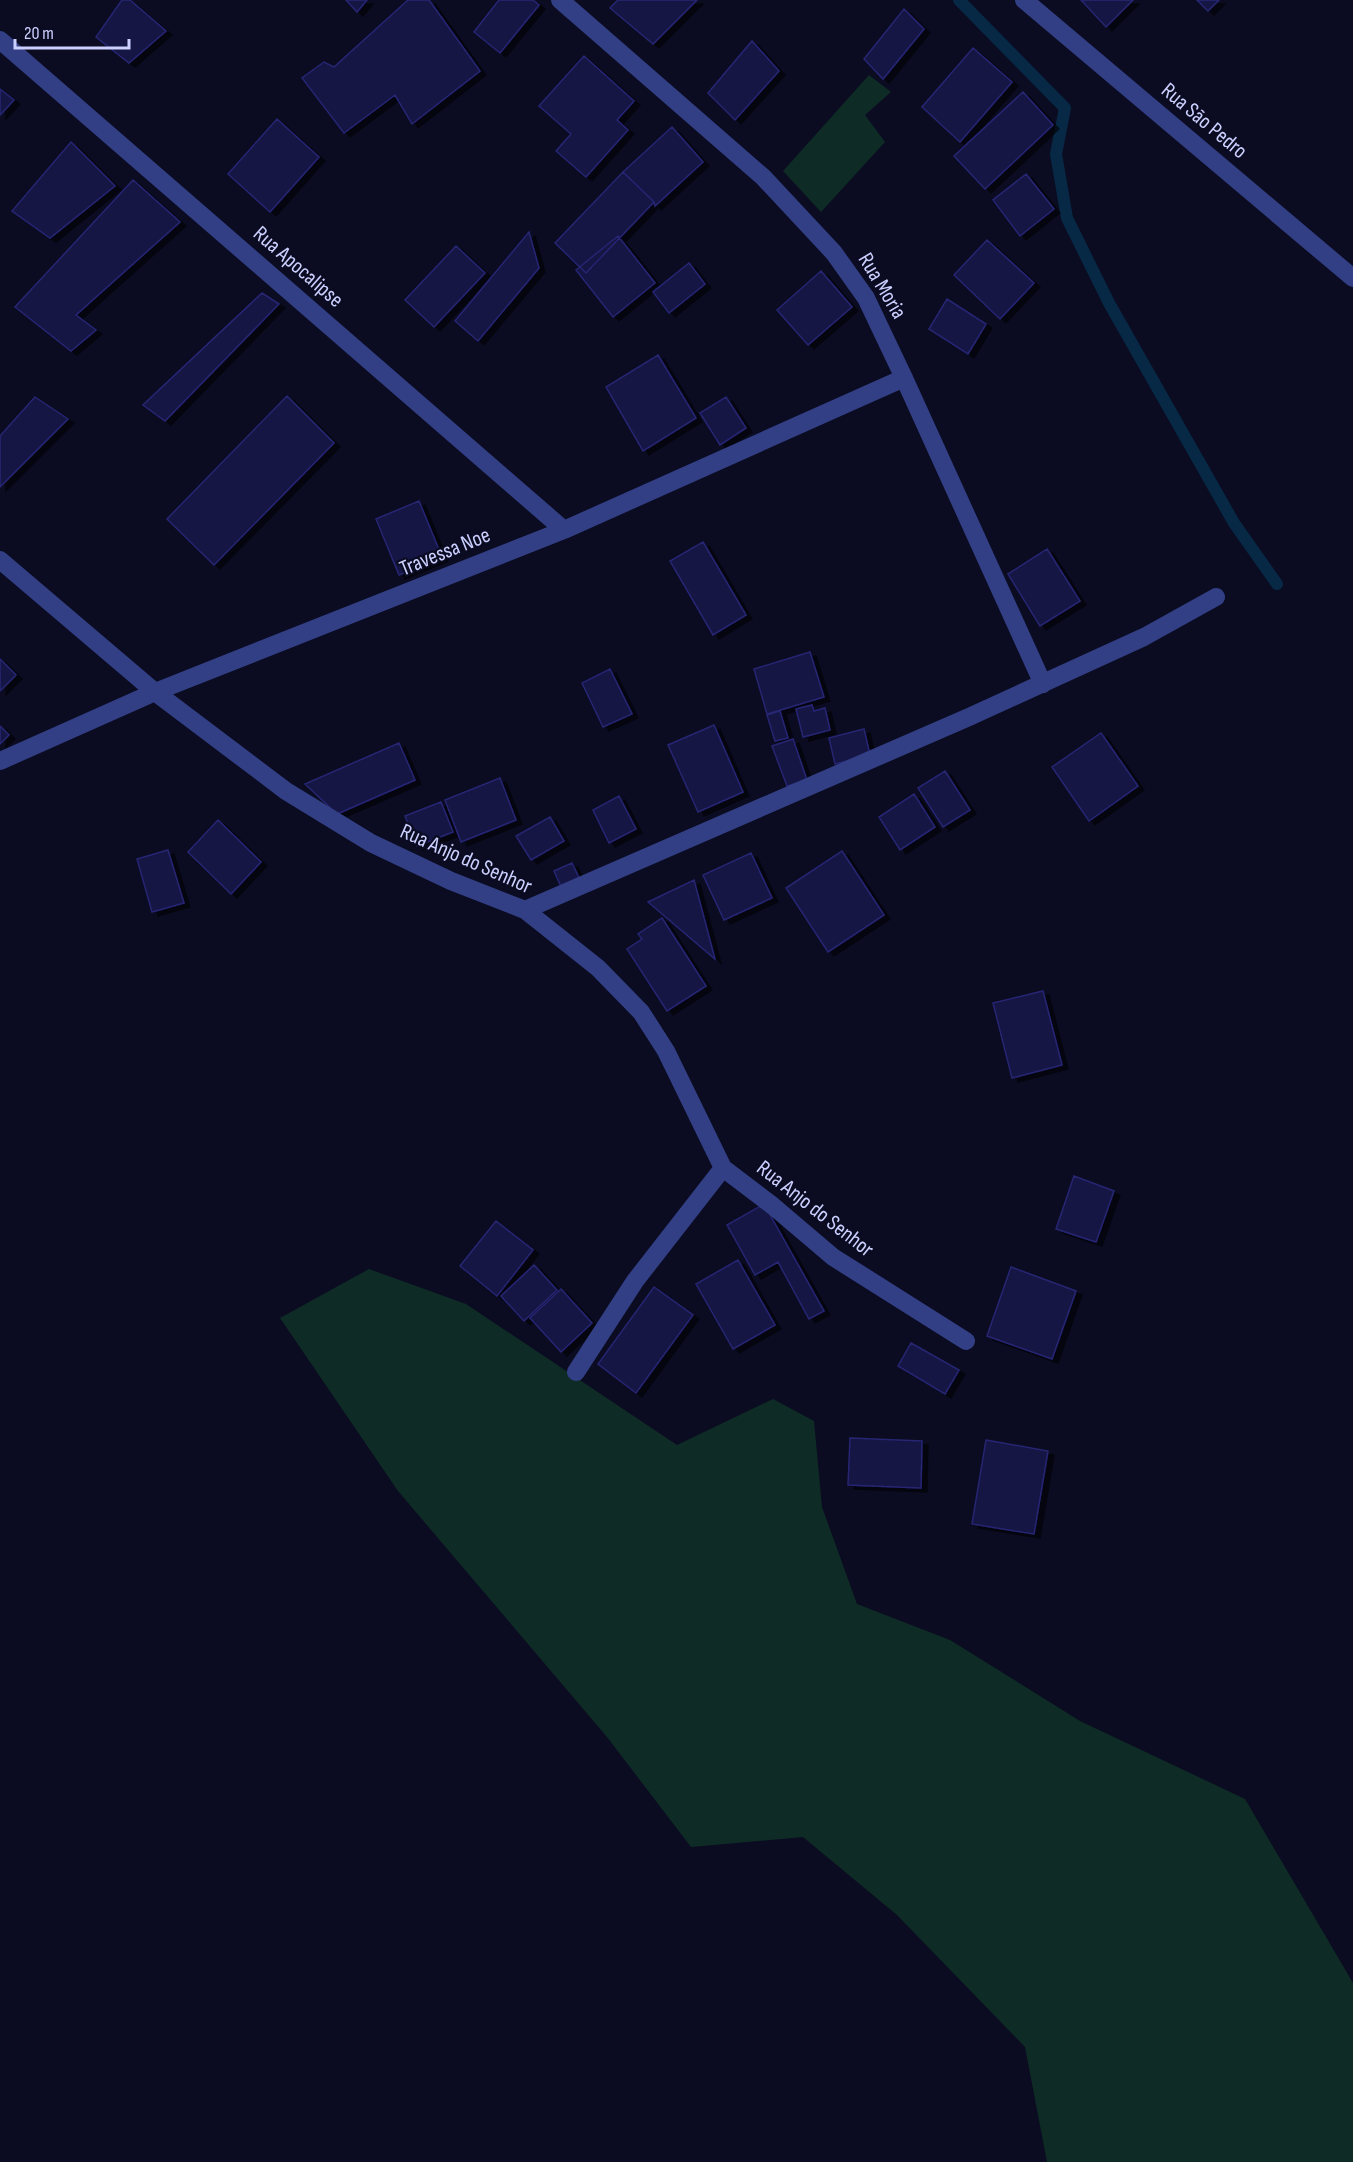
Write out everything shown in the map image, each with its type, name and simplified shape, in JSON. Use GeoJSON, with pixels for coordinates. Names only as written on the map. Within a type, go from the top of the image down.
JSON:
{"type":"FeatureCollection","features":[{"type":"Feature","properties":{"kind":"street","name":"Rua Moria"},"geometry":{"type":"LineString","coordinates":[[560,0],[764,177],[834,253],[866,298],[1042,684]]}},
{"type":"Feature","properties":{"kind":"street","name":"Rua São Pedro"},"geometry":{"type":"LineString","coordinates":[[1024,0],[1353,278]]}},
{"type":"Feature","properties":{"kind":"street","name":"Rua Apocalipse"},"geometry":{"type":"LineString","coordinates":[[0,40],[564,530]]}},
{"type":"Feature","properties":{"kind":"street","name":"Travessa Noe"},"geometry":{"type":"LineString","coordinates":[[0,761],[155,692],[564,530],[904,378]]}},
{"type":"Feature","properties":{"kind":"street","name":"Rua Anjo do Senhor"},"geometry":{"type":"LineString","coordinates":[[0,560],[155,692],[286,791],[371,843],[451,881],[525,910],[598,968],[641,1012],[666,1051],[723,1168],[773,1206],[833,1257],[966,1341]]}},
{"type":"Feature","properties":{"kind":"street"},"geometry":{"type":"LineString","coordinates":[[525,910],[1042,684],[1144,637],[1216,597]]}},
{"type":"Feature","properties":{"kind":"street"},"geometry":{"type":"LineString","coordinates":[[576,1372],[635,1281],[723,1168]]}},
{"type":"Feature","properties":{"kind":"green space"},"geometry":{"type":"Polygon","coordinates":[[[869,75],[891,92],[865,115],[885,142],[821,212],[783,171],[869,75]]]}},
{"type":"Feature","properties":{"kind":"green space"},"geometry":{"type":"Polygon","coordinates":[[[369,1269],[466,1304],[677,1445],[773,1399],[814,1421],[822,1507],[857,1604],[950,1640],[1080,1721],[1245,1799],[1353,1983],[1353,2162],[1047,2162],[1025,2047],[897,1915],[803,1837],[691,1847],[607,1737],[398,1491],[280,1318],[369,1269]]]}},
{"type":"Feature","properties":{"kind":"building"},"geometry":{"type":"Polygon","coordinates":[[[122,0],[130,0],[166,31],[129,63],[96,37],[122,0]]]}},
{"type":"Feature","properties":{"kind":"building"},"geometry":{"type":"Polygon","coordinates":[[[346,0],[367,0],[357,12],[346,0]]]}},
{"type":"Feature","properties":{"kind":"building"},"geometry":{"type":"Polygon","coordinates":[[[408,0],[429,0],[480,71],[412,124],[395,95],[344,133],[302,78],[324,62],[334,67],[408,0]]]}},
{"type":"Feature","properties":{"kind":"building"},"geometry":{"type":"Polygon","coordinates":[[[499,0],[533,0],[539,5],[500,53],[474,32],[499,0]]]}},
{"type":"Feature","properties":{"kind":"building"},"geometry":{"type":"Polygon","coordinates":[[[618,0],[697,0],[653,44],[610,8],[618,0]]]}},
{"type":"Feature","properties":{"kind":"building"},"geometry":{"type":"Polygon","coordinates":[[[1081,0],[1133,0],[1106,27],[1081,0]]]}},
{"type":"Feature","properties":{"kind":"building"},"geometry":{"type":"Polygon","coordinates":[[[1197,0],[1219,0],[1208,11],[1197,0]]]}},
{"type":"Feature","properties":{"kind":"building"},"geometry":{"type":"Polygon","coordinates":[[[904,9],[924,29],[883,79],[864,59],[904,9]]]}},
{"type":"Feature","properties":{"kind":"building"},"geometry":{"type":"Polygon","coordinates":[[[752,41],[779,71],[735,120],[708,93],[752,41]]]}},
{"type":"Feature","properties":{"kind":"building"},"geometry":{"type":"Polygon","coordinates":[[[973,48],[1012,82],[960,142],[922,107],[973,48]]]}},
{"type":"Feature","properties":{"kind":"building"},"geometry":{"type":"Polygon","coordinates":[[[584,56],[634,101],[617,120],[628,130],[586,177],[556,151],[571,134],[539,106],[584,56]]]}},
{"type":"Feature","properties":{"kind":"building"},"geometry":{"type":"Polygon","coordinates":[[[0,89],[14,100],[0,115],[0,89]]]}},
{"type":"Feature","properties":{"kind":"building"},"geometry":{"type":"Polygon","coordinates":[[[1023,92],[1053,125],[985,189],[954,156],[1023,92]]]}},
{"type":"Feature","properties":{"kind":"building"},"geometry":{"type":"Polygon","coordinates":[[[277,119],[319,157],[270,212],[228,174],[277,119]]]}},
{"type":"Feature","properties":{"kind":"building"},"geometry":{"type":"Polygon","coordinates":[[[672,127],[703,162],[655,206],[654,202],[623,172],[672,127]]]}},
{"type":"Feature","properties":{"kind":"building"},"geometry":{"type":"Polygon","coordinates":[[[71,142],[115,186],[50,238],[12,211],[71,142]]]}},
{"type":"Feature","properties":{"kind":"building"},"geometry":{"type":"Polygon","coordinates":[[[623,172],[654,202],[586,273],[555,243],[623,172]]]}},
{"type":"Feature","properties":{"kind":"building"},"geometry":{"type":"Polygon","coordinates":[[[1026,174],[1054,209],[1020,236],[993,200],[1026,174]]]}},
{"type":"Feature","properties":{"kind":"building"},"geometry":{"type":"Polygon","coordinates":[[[133,180],[180,222],[76,315],[96,330],[71,351],[15,307],[133,180]]]}},
{"type":"Feature","properties":{"kind":"building"},"geometry":{"type":"Polygon","coordinates":[[[529,232],[539,268],[478,341],[455,321],[529,232]]]}},
{"type":"Feature","properties":{"kind":"building"},"geometry":{"type":"Polygon","coordinates":[[[618,236],[655,283],[613,317],[576,270],[618,236]]]}},
{"type":"Feature","properties":{"kind":"building"},"geometry":{"type":"Polygon","coordinates":[[[987,240],[1034,283],[1000,319],[954,275],[987,240]]]}},
{"type":"Feature","properties":{"kind":"building"},"geometry":{"type":"Polygon","coordinates":[[[456,246],[485,273],[434,327],[405,300],[456,246]]]}},
{"type":"Feature","properties":{"kind":"building"},"geometry":{"type":"Polygon","coordinates":[[[689,263],[705,284],[669,313],[653,292],[689,263]]]}},
{"type":"Feature","properties":{"kind":"building"},"geometry":{"type":"Polygon","coordinates":[[[821,271],[852,307],[808,345],[777,310],[821,271]]]}},
{"type":"Feature","properties":{"kind":"building"},"geometry":{"type":"Polygon","coordinates":[[[262,293],[279,304],[165,421],[143,405],[262,293]]]}},
{"type":"Feature","properties":{"kind":"building"},"geometry":{"type":"Polygon","coordinates":[[[947,299],[986,324],[968,354],[929,329],[947,299]]]}},
{"type":"Feature","properties":{"kind":"building"},"geometry":{"type":"Polygon","coordinates":[[[658,355],[696,418],[643,451],[606,387],[658,355]]]}},
{"type":"Feature","properties":{"kind":"building"},"geometry":{"type":"Polygon","coordinates":[[[287,396],[334,443],[214,565],[167,519],[287,396]]]}},
{"type":"Feature","properties":{"kind":"building"},"geometry":{"type":"Polygon","coordinates":[[[35,397],[68,419],[0,487],[0,436],[35,397]]]}},
{"type":"Feature","properties":{"kind":"building"},"geometry":{"type":"Polygon","coordinates":[[[726,397],[746,428],[720,445],[700,413],[726,397]]]}},
{"type":"Feature","properties":{"kind":"building"},"geometry":{"type":"Polygon","coordinates":[[[419,501],[442,557],[399,575],[376,519],[419,501]]]}},
{"type":"Feature","properties":{"kind":"building"},"geometry":{"type":"Polygon","coordinates":[[[703,542],[746,615],[713,635],[670,561],[703,542]]]}},
{"type":"Feature","properties":{"kind":"building"},"geometry":{"type":"Polygon","coordinates":[[[1047,549],[1080,601],[1040,626],[1008,574],[1047,549]]]}},
{"type":"Feature","properties":{"kind":"building"},"geometry":{"type":"Polygon","coordinates":[[[810,652],[824,697],[767,714],[754,669],[810,652]]]}},
{"type":"Feature","properties":{"kind":"building"},"geometry":{"type":"Polygon","coordinates":[[[0,659],[16,675],[0,691],[0,659]]]}},
{"type":"Feature","properties":{"kind":"building"},"geometry":{"type":"Polygon","coordinates":[[[610,669],[632,714],[603,727],[582,683],[610,669]]]}},
{"type":"Feature","properties":{"kind":"building"},"geometry":{"type":"Polygon","coordinates":[[[812,705],[814,711],[825,708],[830,730],[803,737],[796,709],[812,705]]]}},
{"type":"Feature","properties":{"kind":"building"},"geometry":{"type":"Polygon","coordinates":[[[780,711],[788,738],[775,741],[767,715],[780,711]]]}},
{"type":"Feature","properties":{"kind":"building"},"geometry":{"type":"Polygon","coordinates":[[[714,725],[743,792],[698,812],[668,745],[714,725]]]}},
{"type":"Feature","properties":{"kind":"building"},"geometry":{"type":"Polygon","coordinates":[[[0,726],[9,735],[0,744],[0,726]]]}},
{"type":"Feature","properties":{"kind":"building"},"geometry":{"type":"Polygon","coordinates":[[[864,729],[870,755],[835,764],[829,738],[864,729]]]}},
{"type":"Feature","properties":{"kind":"building"},"geometry":{"type":"Polygon","coordinates":[[[1101,733],[1138,786],[1089,821],[1052,767],[1101,733]]]}},
{"type":"Feature","properties":{"kind":"building"},"geometry":{"type":"Polygon","coordinates":[[[793,739],[807,780],[787,786],[772,746],[793,739]]]}},
{"type":"Feature","properties":{"kind":"building"},"geometry":{"type":"Polygon","coordinates":[[[399,743],[415,780],[337,814],[305,784],[399,743]]]}},
{"type":"Feature","properties":{"kind":"building"},"geometry":{"type":"Polygon","coordinates":[[[945,771],[970,810],[943,827],[918,788],[945,771]]]}},
{"type":"Feature","properties":{"kind":"building"},"geometry":{"type":"Polygon","coordinates":[[[500,778],[516,820],[461,842],[445,800],[500,778]]]}},
{"type":"Feature","properties":{"kind":"building"},"geometry":{"type":"Polygon","coordinates":[[[914,794],[935,827],[900,850],[879,817],[914,794]]]}},
{"type":"Feature","properties":{"kind":"building"},"geometry":{"type":"Polygon","coordinates":[[[619,796],[636,829],[609,843],[593,810],[619,796]]]}},
{"type":"Feature","properties":{"kind":"building"},"geometry":{"type":"Polygon","coordinates":[[[441,802],[453,832],[417,846],[405,816],[441,802]]]}},
{"type":"Feature","properties":{"kind":"building"},"geometry":{"type":"Polygon","coordinates":[[[550,817],[564,841],[531,860],[516,836],[550,817]]]}},
{"type":"Feature","properties":{"kind":"building"},"geometry":{"type":"Polygon","coordinates":[[[218,820],[261,862],[231,894],[188,852],[218,820]]]}},
{"type":"Feature","properties":{"kind":"building"},"geometry":{"type":"Polygon","coordinates":[[[168,850],[184,903],[152,912],[137,859],[168,850]]]}},
{"type":"Feature","properties":{"kind":"building"},"geometry":{"type":"Polygon","coordinates":[[[842,851],[884,915],[828,952],[786,888],[842,851]]]}},
{"type":"Feature","properties":{"kind":"building"},"geometry":{"type":"Polygon","coordinates":[[[751,853],[772,898],[724,920],[703,875],[751,853]]]}},
{"type":"Feature","properties":{"kind":"building"},"geometry":{"type":"Polygon","coordinates":[[[572,863],[580,880],[562,889],[554,871],[572,863]]]}},
{"type":"Feature","properties":{"kind":"building"},"geometry":{"type":"Polygon","coordinates":[[[694,880],[715,959],[648,902],[694,880]]]}},
{"type":"Feature","properties":{"kind":"building"},"geometry":{"type":"Polygon","coordinates":[[[662,918],[706,986],[667,1011],[627,949],[642,939],[638,934],[662,918]]]}},
{"type":"Feature","properties":{"kind":"building"},"geometry":{"type":"Polygon","coordinates":[[[1043,991],[1062,1065],[1012,1078],[993,1003],[1043,991]]]}},
{"type":"Feature","properties":{"kind":"building"},"geometry":{"type":"Polygon","coordinates":[[[1074,1176],[1114,1191],[1096,1242],[1056,1229],[1074,1176]]]}},
{"type":"Feature","properties":{"kind":"building"},"geometry":{"type":"Polygon","coordinates":[[[764,1204],[824,1311],[809,1319],[778,1262],[755,1275],[727,1225],[764,1204]]]}},
{"type":"Feature","properties":{"kind":"building"},"geometry":{"type":"Polygon","coordinates":[[[496,1221],[533,1250],[497,1296],[460,1266],[496,1221]]]}},
{"type":"Feature","properties":{"kind":"building"},"geometry":{"type":"Polygon","coordinates":[[[738,1260],[775,1325],[733,1349],[696,1284],[738,1260]]]}},
{"type":"Feature","properties":{"kind":"building"},"geometry":{"type":"Polygon","coordinates":[[[534,1265],[557,1290],[524,1321],[501,1296],[534,1265]]]}},
{"type":"Feature","properties":{"kind":"building"},"geometry":{"type":"Polygon","coordinates":[[[1011,1267],[1076,1291],[1052,1359],[987,1336],[1011,1267]]]}},
{"type":"Feature","properties":{"kind":"building"},"geometry":{"type":"Polygon","coordinates":[[[654,1287],[693,1315],[636,1393],[598,1364],[654,1287]]]}},
{"type":"Feature","properties":{"kind":"building"},"geometry":{"type":"Polygon","coordinates":[[[561,1289],[592,1323],[561,1352],[530,1318],[561,1289]]]}},
{"type":"Feature","properties":{"kind":"building"},"geometry":{"type":"Polygon","coordinates":[[[911,1343],[959,1370],[945,1394],[898,1366],[911,1343]]]}},
{"type":"Feature","properties":{"kind":"building"},"geometry":{"type":"Polygon","coordinates":[[[850,1438],[922,1441],[921,1488],[848,1485],[850,1438]]]}},
{"type":"Feature","properties":{"kind":"building"},"geometry":{"type":"Polygon","coordinates":[[[986,1440],[1048,1451],[1034,1534],[972,1524],[986,1440]]]}},
{"type":"Feature","properties":{"kind":"waterway"},"geometry":{"type":"LineString","coordinates":[[959,0],[1065,108],[1056,154],[1067,218],[1109,303],[1234,523],[1277,584]]}}]}
